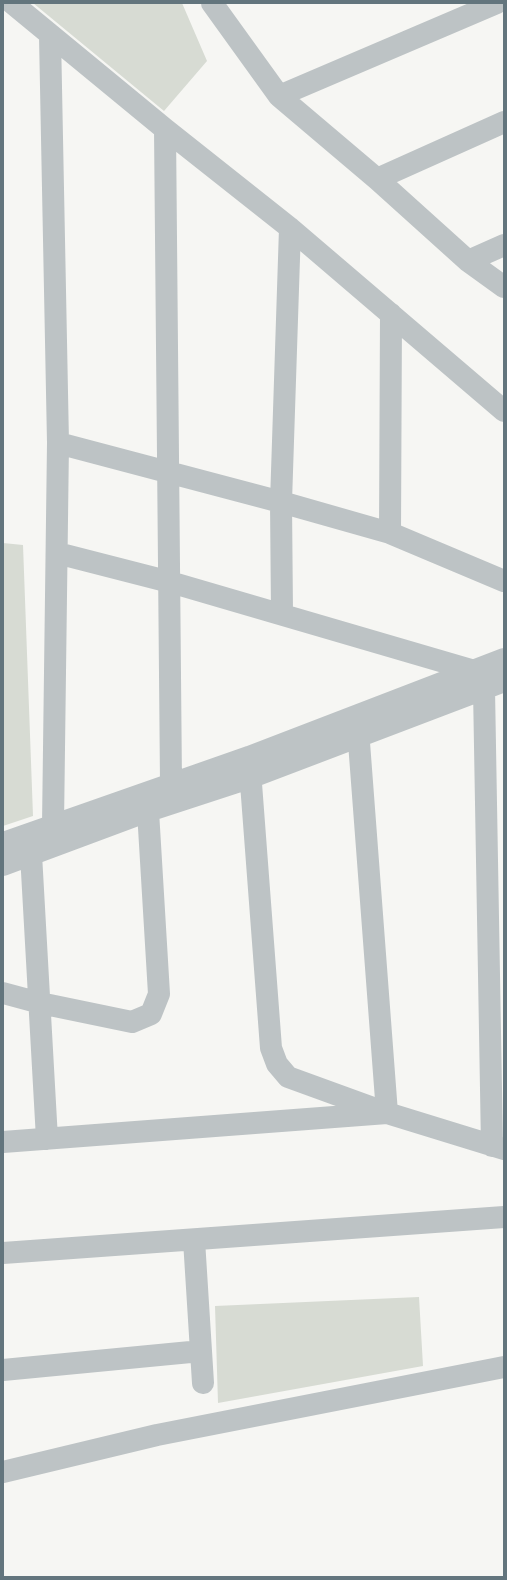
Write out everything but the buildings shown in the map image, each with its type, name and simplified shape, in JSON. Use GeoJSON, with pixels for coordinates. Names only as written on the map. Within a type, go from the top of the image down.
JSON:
{"type":"FeatureCollection","features":[{"type":"Feature","properties":{"kind":"street"},"geometry":{"type":"LineString","coordinates":[[12,3],[50,36],[290,228],[504,411]]}},
{"type":"Feature","properties":{"kind":"street"},"geometry":{"type":"LineString","coordinates":[[279,96],[497,3]]}},
{"type":"Feature","properties":{"kind":"street"},"geometry":{"type":"LineString","coordinates":[[216,4],[279,96],[377,179],[468,261],[504,288]]}},
{"type":"Feature","properties":{"kind":"street"},"geometry":{"type":"LineString","coordinates":[[50,36],[58,443],[53,825]]}},
{"type":"Feature","properties":{"kind":"street"},"geometry":{"type":"LineString","coordinates":[[377,179],[504,122]]}},
{"type":"Feature","properties":{"kind":"street"},"geometry":{"type":"LineString","coordinates":[[165,129],[171,783]]}},
{"type":"Feature","properties":{"kind":"street"},"geometry":{"type":"LineString","coordinates":[[282,614],[281,502],[290,228]]}},
{"type":"Feature","properties":{"kind":"street"},"geometry":{"type":"LineString","coordinates":[[468,261],[504,245]]}},
{"type":"Feature","properties":{"kind":"street"},"geometry":{"type":"LineString","coordinates":[[390,533],[391,314]]}},
{"type":"Feature","properties":{"kind":"street"},"geometry":{"type":"LineString","coordinates":[[58,443],[281,502],[390,533],[504,581]]}},
{"type":"Feature","properties":{"kind":"street"},"geometry":{"type":"LineString","coordinates":[[57,553],[170,582],[474,670],[498,684]]}},
{"type":"Feature","properties":{"kind":"street"},"geometry":{"type":"LineString","coordinates":[[3,865],[148,811],[250,767],[358,725],[474,670],[504,659]]}},
{"type":"Feature","properties":{"kind":"street"},"geometry":{"type":"LineString","coordinates":[[250,767],[271,1048],[277,1064],[288,1076],[387,1113],[498,1148],[498,684]]}},
{"type":"Feature","properties":{"kind":"street"},"geometry":{"type":"LineString","coordinates":[[358,725],[498,684]]}},
{"type":"Feature","properties":{"kind":"street"},"geometry":{"type":"LineString","coordinates":[[358,725],[387,1113]]}},
{"type":"Feature","properties":{"kind":"street"},"geometry":{"type":"LineString","coordinates":[[3,843],[171,783],[250,767]]}},
{"type":"Feature","properties":{"kind":"street"},"geometry":{"type":"LineString","coordinates":[[3,994],[132,1022],[151,1014],[159,994],[148,811]]}},
{"type":"Feature","properties":{"kind":"street"},"geometry":{"type":"LineString","coordinates":[[32,854],[47,1139]]}},
{"type":"Feature","properties":{"kind":"street"},"geometry":{"type":"LineString","coordinates":[[3,1142],[387,1113]]}},
{"type":"Feature","properties":{"kind":"street"},"geometry":{"type":"LineString","coordinates":[[3,1253],[504,1217]]}},
{"type":"Feature","properties":{"kind":"street"},"geometry":{"type":"LineString","coordinates":[[194,1240],[203,1383]]}},
{"type":"Feature","properties":{"kind":"street"},"geometry":{"type":"LineString","coordinates":[[3,1370],[200,1350]]}},
{"type":"Feature","properties":{"kind":"street"},"geometry":{"type":"LineString","coordinates":[[3,1472],[157,1435],[504,1367]]}},
{"type":"Feature","properties":{"kind":"shaded area"},"geometry":{"type":"Polygon","coordinates":[[[33,3],[182,3],[207,61],[164,111],[33,3]]]}},
{"type":"Feature","properties":{"kind":"shaded area"},"geometry":{"type":"Polygon","coordinates":[[[3,543],[23,545],[33,816],[3,826],[3,543]]]}},
{"type":"Feature","properties":{"kind":"shaded area"},"geometry":{"type":"Polygon","coordinates":[[[419,1297],[423,1366],[218,1403],[215,1306],[419,1297]]]}}]}
